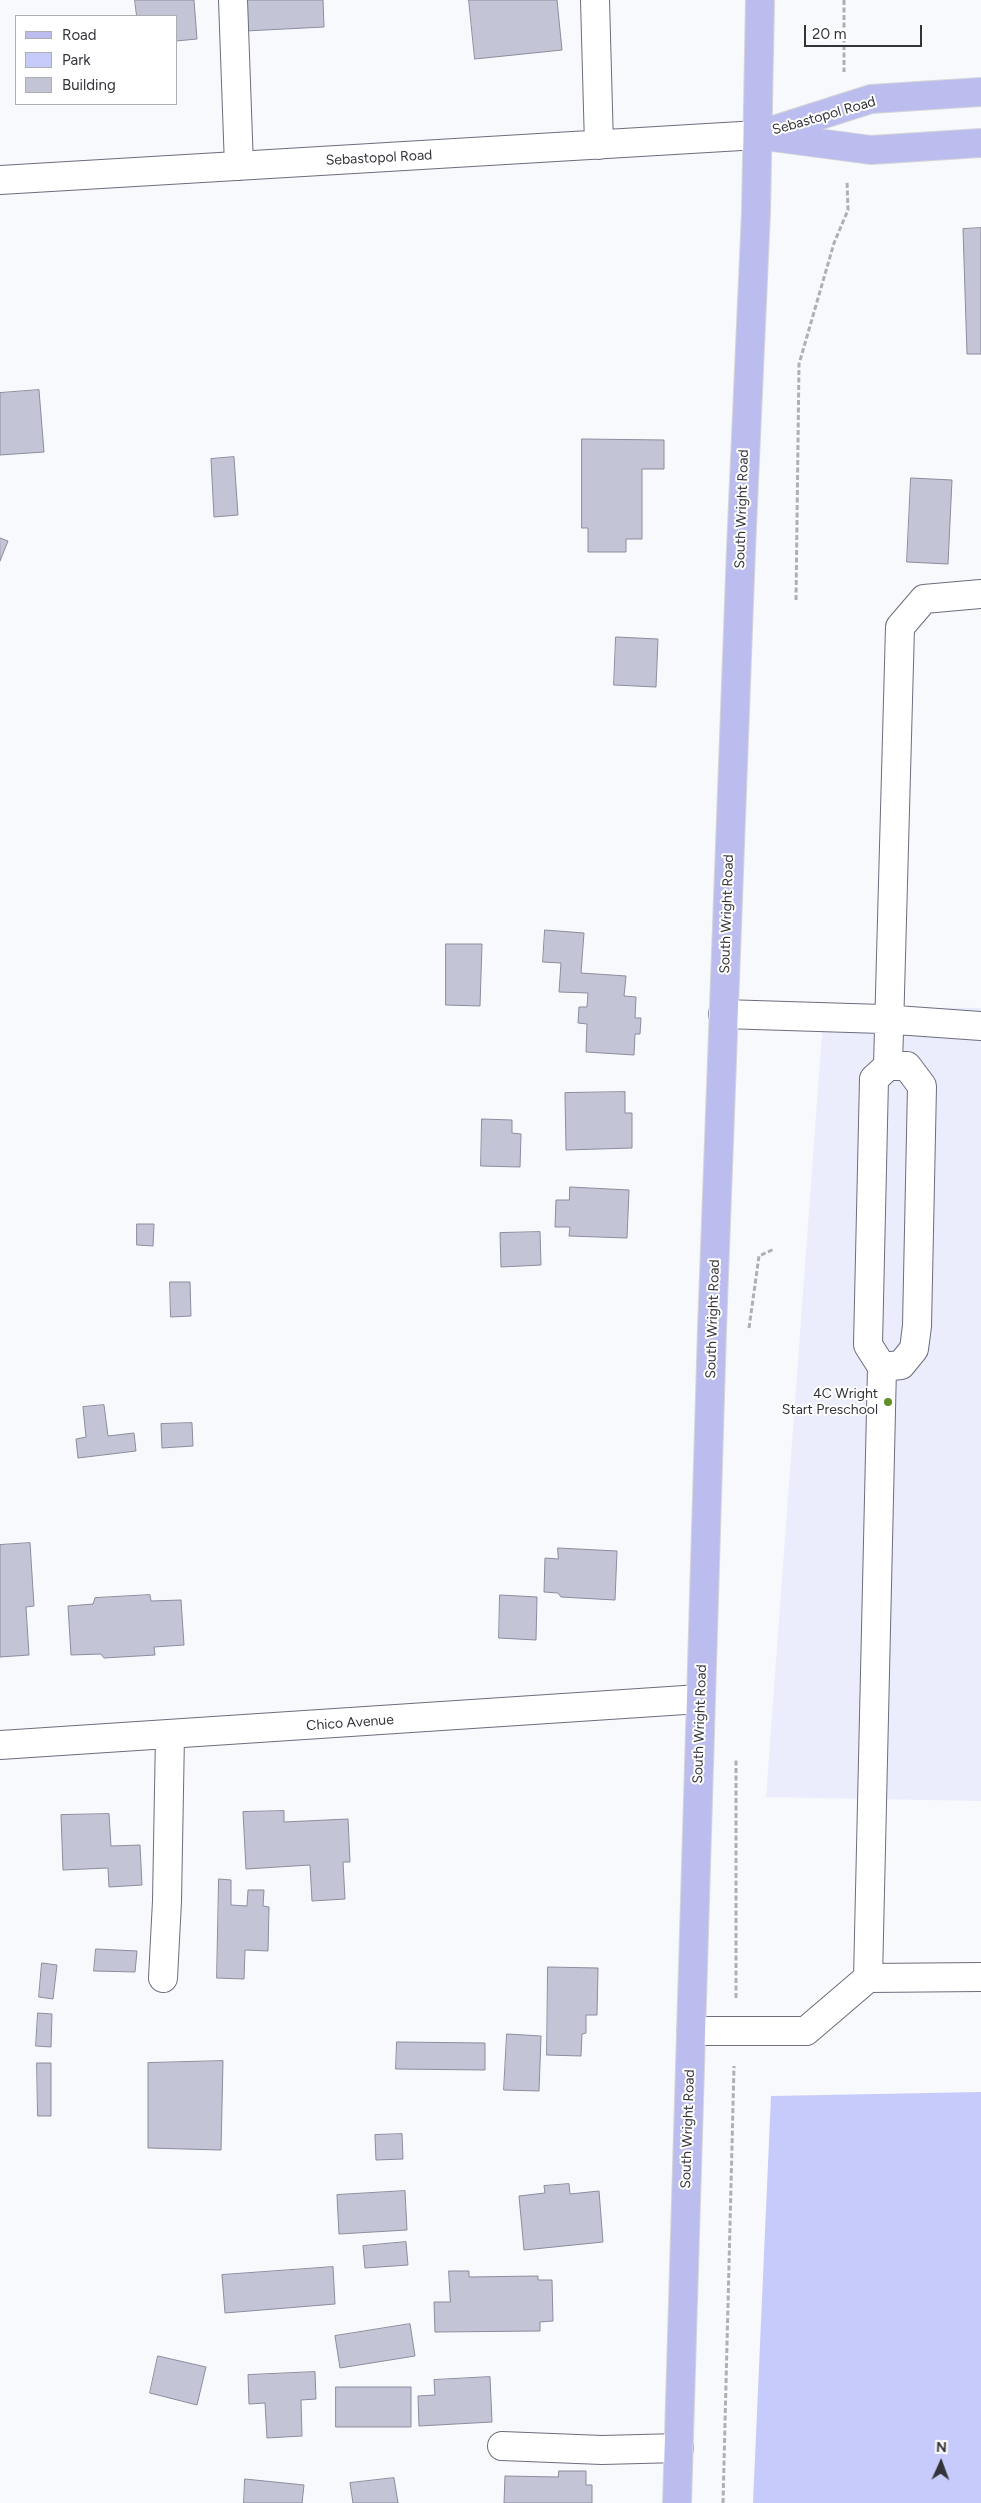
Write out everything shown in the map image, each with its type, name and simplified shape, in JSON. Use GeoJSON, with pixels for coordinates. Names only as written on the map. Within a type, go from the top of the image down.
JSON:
{"type":"FeatureCollection","features":[{"type":"Feature","properties":{"kind":"main road","name":"South Wright Road"},"geometry":{"type":"LineString","coordinates":[[677,2503],[700,1699],[723,1014],[758,135],[760,0]]}},
{"type":"Feature","properties":{"kind":"main road","name":"Sebastopol Road"},"geometry":{"type":"LineString","coordinates":[[758,135],[871,99],[981,92]]}},
{"type":"Feature","properties":{"kind":"main road","name":"Sebastopol Road"},"geometry":{"type":"LineString","coordinates":[[758,135],[871,150],[981,143]]}},
{"type":"Feature","properties":{"kind":"street"},"geometry":{"type":"LineString","coordinates":[[233,0],[239,166]]}},
{"type":"Feature","properties":{"kind":"street"},"geometry":{"type":"LineString","coordinates":[[595,0],[599,145]]}},
{"type":"Feature","properties":{"kind":"street","name":"Sebastopol Road"},"geometry":{"type":"LineString","coordinates":[[0,180],[758,135]]}},
{"type":"Feature","properties":{"kind":"street"},"geometry":{"type":"LineString","coordinates":[[868,1978],[882,1367],[868,1345],[874,1080],[888,1066],[900,626],[924,599],[981,594]]}},
{"type":"Feature","properties":{"kind":"street"},"geometry":{"type":"LineString","coordinates":[[723,1014],[889,1020],[981,1026]]}},
{"type":"Feature","properties":{"kind":"street"},"geometry":{"type":"LineString","coordinates":[[882,1367],[901,1365],[914,1350],[918,1307],[922,1086],[907,1066],[888,1066]]}},
{"type":"Feature","properties":{"kind":"street","name":"Chico Avenue"},"geometry":{"type":"LineString","coordinates":[[0,1746],[700,1699]]}},
{"type":"Feature","properties":{"kind":"street"},"geometry":{"type":"LineString","coordinates":[[163,1978],[167,1901],[170,1735]]}},
{"type":"Feature","properties":{"kind":"street"},"geometry":{"type":"LineString","coordinates":[[691,2032],[806,2031],[868,1978],[981,1977]]}},
{"type":"Feature","properties":{"kind":"street"},"geometry":{"type":"LineString","coordinates":[[502,2446],[602,2450],[679,2448]]}},
{"type":"Feature","properties":{"kind":"path"},"geometry":{"type":"LineString","coordinates":[[843,30],[844,0]]}},
{"type":"Feature","properties":{"kind":"path"},"geometry":{"type":"LineString","coordinates":[[796,600],[799,364],[834,243],[848,210]]}},
{"type":"Feature","properties":{"kind":"path"},"geometry":{"type":"LineString","coordinates":[[748,1332],[760,1256],[774,1249]]}},
{"type":"Feature","properties":{"kind":"path"},"geometry":{"type":"LineString","coordinates":[[723,2503],[734,2102],[733,2033],[736,2012],[736,1755]]}},
{"type":"Feature","properties":{"kind":"shaded area","name":"4C Wright Start Preschool"},"geometry":{"type":"Polygon","coordinates":[[[824,1007],[981,1008],[981,1801],[766,1797],[824,1007]]]}},
{"type":"Feature","properties":{"kind":"green space"},"geometry":{"type":"Polygon","coordinates":[[[981,2092],[981,2503],[753,2503],[771,2096],[981,2092]]]}},
{"type":"Feature","properties":{"kind":"building"},"geometry":{"type":"Polygon","coordinates":[[[135,0],[194,0],[197,39],[178,41],[178,15],[137,15],[135,0]]]}},
{"type":"Feature","properties":{"kind":"building"},"geometry":{"type":"Polygon","coordinates":[[[243,0],[323,0],[324,27],[245,31],[243,0]]]}},
{"type":"Feature","properties":{"kind":"building"},"geometry":{"type":"Polygon","coordinates":[[[469,0],[557,0],[562,50],[475,59],[469,0]]]}},
{"type":"Feature","properties":{"kind":"building"},"geometry":{"type":"Polygon","coordinates":[[[981,228],[981,354],[967,354],[963,229],[981,228]]]}},
{"type":"Feature","properties":{"kind":"building"},"geometry":{"type":"Polygon","coordinates":[[[39,390],[44,452],[0,455],[0,393],[39,390]]]}},
{"type":"Feature","properties":{"kind":"building"},"geometry":{"type":"Polygon","coordinates":[[[582,439],[664,440],[664,469],[642,469],[642,539],[626,539],[626,552],[588,552],[588,528],[582,528],[582,439]]]}},
{"type":"Feature","properties":{"kind":"building"},"geometry":{"type":"Polygon","coordinates":[[[234,457],[238,515],[214,517],[211,459],[234,457]]]}},
{"type":"Feature","properties":{"kind":"building"},"geometry":{"type":"Polygon","coordinates":[[[911,478],[952,480],[948,564],[907,562],[911,478]]]}},
{"type":"Feature","properties":{"kind":"building"},"geometry":{"type":"Polygon","coordinates":[[[0,538],[8,541],[0,561],[0,538]]]}},
{"type":"Feature","properties":{"kind":"building"},"geometry":{"type":"Polygon","coordinates":[[[616,637],[658,639],[656,687],[614,685],[616,637]]]}},
{"type":"Feature","properties":{"kind":"building"},"geometry":{"type":"Polygon","coordinates":[[[545,930],[584,933],[581,973],[626,976],[624,996],[636,997],[635,1018],[641,1018],[640,1034],[635,1034],[634,1055],[586,1052],[587,1024],[578,1023],[579,1007],[587,1007],[588,993],[559,992],[561,963],[543,962],[545,930]]]}},
{"type":"Feature","properties":{"kind":"building"},"geometry":{"type":"Polygon","coordinates":[[[446,944],[482,944],[480,1006],[446,1005],[446,944]]]}},
{"type":"Feature","properties":{"kind":"building"},"geometry":{"type":"Polygon","coordinates":[[[625,1092],[625,1113],[632,1113],[632,1148],[566,1150],[565,1093],[625,1092]]]}},
{"type":"Feature","properties":{"kind":"building"},"geometry":{"type":"Polygon","coordinates":[[[482,1119],[512,1120],[512,1133],[521,1134],[520,1167],[481,1166],[482,1119]]]}},
{"type":"Feature","properties":{"kind":"building"},"geometry":{"type":"Polygon","coordinates":[[[570,1187],[629,1190],[627,1238],[569,1236],[570,1227],[555,1227],[556,1200],[569,1200],[570,1187]]]}},
{"type":"Feature","properties":{"kind":"building"},"geometry":{"type":"Polygon","coordinates":[[[137,1224],[154,1224],[153,1246],[137,1245],[137,1224]]]}},
{"type":"Feature","properties":{"kind":"building"},"geometry":{"type":"Polygon","coordinates":[[[540,1232],[541,1265],[501,1267],[500,1233],[540,1232]]]}},
{"type":"Feature","properties":{"kind":"building"},"geometry":{"type":"Polygon","coordinates":[[[170,1282],[190,1282],[191,1316],[171,1317],[170,1282]]]}},
{"type":"Feature","properties":{"kind":"building"},"geometry":{"type":"Polygon","coordinates":[[[104,1405],[108,1436],[134,1433],[136,1451],[78,1458],[76,1439],[86,1437],[83,1407],[104,1405]]]}},
{"type":"Feature","properties":{"kind":"building"},"geometry":{"type":"Polygon","coordinates":[[[192,1423],[193,1446],[162,1448],[161,1424],[192,1423]]]}},
{"type":"Feature","properties":{"kind":"building"},"geometry":{"type":"Polygon","coordinates":[[[30,1543],[34,1606],[26,1607],[29,1655],[0,1657],[0,1545],[30,1543]]]}},
{"type":"Feature","properties":{"kind":"building"},"geometry":{"type":"Polygon","coordinates":[[[558,1548],[617,1551],[615,1600],[561,1597],[558,1593],[544,1592],[545,1558],[558,1559],[558,1548]]]}},
{"type":"Feature","properties":{"kind":"building"},"geometry":{"type":"Polygon","coordinates":[[[150,1595],[151,1601],[181,1600],[184,1645],[154,1647],[155,1655],[104,1658],[101,1654],[71,1655],[68,1606],[93,1604],[95,1598],[150,1595]]]}},
{"type":"Feature","properties":{"kind":"building"},"geometry":{"type":"Polygon","coordinates":[[[500,1595],[537,1597],[536,1640],[499,1638],[500,1595]]]}},
{"type":"Feature","properties":{"kind":"building"},"geometry":{"type":"Polygon","coordinates":[[[284,1811],[284,1822],[348,1819],[350,1862],[343,1862],[345,1899],[312,1901],[310,1865],[246,1869],[243,1812],[284,1811]]]}},
{"type":"Feature","properties":{"kind":"building"},"geometry":{"type":"Polygon","coordinates":[[[109,1814],[111,1846],[140,1845],[142,1885],[109,1887],[108,1868],[63,1870],[61,1815],[109,1814]]]}},
{"type":"Feature","properties":{"kind":"building"},"geometry":{"type":"Polygon","coordinates":[[[219,1879],[231,1880],[231,1905],[247,1906],[248,1890],[264,1890],[263,1906],[269,1907],[268,1951],[245,1950],[244,1979],[217,1978],[219,1879]]]}},
{"type":"Feature","properties":{"kind":"building"},"geometry":{"type":"Polygon","coordinates":[[[96,1949],[137,1951],[135,1972],[94,1971],[96,1949]]]}},
{"type":"Feature","properties":{"kind":"building"},"geometry":{"type":"Polygon","coordinates":[[[42,1963],[57,1965],[53,1999],[39,1997],[42,1963]]]}},
{"type":"Feature","properties":{"kind":"building"},"geometry":{"type":"Polygon","coordinates":[[[548,1967],[598,1968],[597,2015],[586,2015],[586,2033],[582,2034],[581,2056],[547,2055],[548,1967]]]}},
{"type":"Feature","properties":{"kind":"building"},"geometry":{"type":"Polygon","coordinates":[[[38,2013],[52,2014],[51,2047],[36,2046],[38,2013]]]}},
{"type":"Feature","properties":{"kind":"building"},"geometry":{"type":"Polygon","coordinates":[[[507,2034],[541,2036],[539,2091],[504,2090],[507,2034]]]}},
{"type":"Feature","properties":{"kind":"building"},"geometry":{"type":"Polygon","coordinates":[[[397,2042],[485,2043],[485,2070],[396,2069],[397,2042]]]}},
{"type":"Feature","properties":{"kind":"building"},"geometry":{"type":"Polygon","coordinates":[[[223,2061],[221,2150],[148,2148],[148,2063],[223,2061]]]}},
{"type":"Feature","properties":{"kind":"building"},"geometry":{"type":"Polygon","coordinates":[[[37,2063],[51,2063],[51,2116],[38,2116],[37,2063]]]}},
{"type":"Feature","properties":{"kind":"building"},"geometry":{"type":"Polygon","coordinates":[[[402,2134],[403,2159],[376,2160],[375,2135],[402,2134]]]}},
{"type":"Feature","properties":{"kind":"building"},"geometry":{"type":"Polygon","coordinates":[[[569,2184],[570,2194],[599,2191],[603,2242],[524,2250],[519,2196],[545,2193],[544,2186],[569,2184]]]}},
{"type":"Feature","properties":{"kind":"building"},"geometry":{"type":"Polygon","coordinates":[[[405,2191],[407,2230],[339,2234],[337,2195],[405,2191]]]}},
{"type":"Feature","properties":{"kind":"building"},"geometry":{"type":"Polygon","coordinates":[[[406,2242],[408,2265],[365,2268],[363,2246],[406,2242]]]}},
{"type":"Feature","properties":{"kind":"building"},"geometry":{"type":"Polygon","coordinates":[[[333,2267],[335,2304],[225,2313],[222,2275],[333,2267]]]}},
{"type":"Feature","properties":{"kind":"building"},"geometry":{"type":"Polygon","coordinates":[[[449,2271],[469,2271],[469,2277],[538,2276],[538,2280],[552,2280],[553,2321],[540,2322],[540,2331],[435,2332],[434,2302],[450,2302],[449,2271]]]}},
{"type":"Feature","properties":{"kind":"building"},"geometry":{"type":"Polygon","coordinates":[[[410,2324],[415,2356],[340,2368],[335,2336],[410,2324]]]}},
{"type":"Feature","properties":{"kind":"building"},"geometry":{"type":"Polygon","coordinates":[[[158,2356],[206,2367],[197,2405],[150,2393],[158,2356]]]}},
{"type":"Feature","properties":{"kind":"building"},"geometry":{"type":"Polygon","coordinates":[[[315,2372],[316,2399],[301,2400],[302,2436],[267,2438],[265,2403],[249,2404],[248,2375],[315,2372]]]}},
{"type":"Feature","properties":{"kind":"building"},"geometry":{"type":"Polygon","coordinates":[[[490,2377],[492,2422],[419,2426],[418,2396],[435,2395],[434,2380],[490,2377]]]}},
{"type":"Feature","properties":{"kind":"building"},"geometry":{"type":"Polygon","coordinates":[[[336,2387],[411,2387],[411,2427],[336,2427],[336,2387]]]}},
{"type":"Feature","properties":{"kind":"building"},"geometry":{"type":"Polygon","coordinates":[[[559,2471],[586,2471],[586,2485],[592,2485],[592,2503],[504,2503],[505,2476],[558,2477],[559,2471]]]}},
{"type":"Feature","properties":{"kind":"building"},"geometry":{"type":"Polygon","coordinates":[[[394,2478],[398,2503],[353,2503],[350,2483],[394,2478]]]}},
{"type":"Feature","properties":{"kind":"building"},"geometry":{"type":"Polygon","coordinates":[[[245,2479],[304,2485],[302,2503],[244,2503],[245,2479]]]}},
{"type":"Feature","properties":{"kind":"place","name":"4C Wright Start Preschool"},"geometry":{"type":"Point","coordinates":[888,1402]}}]}
